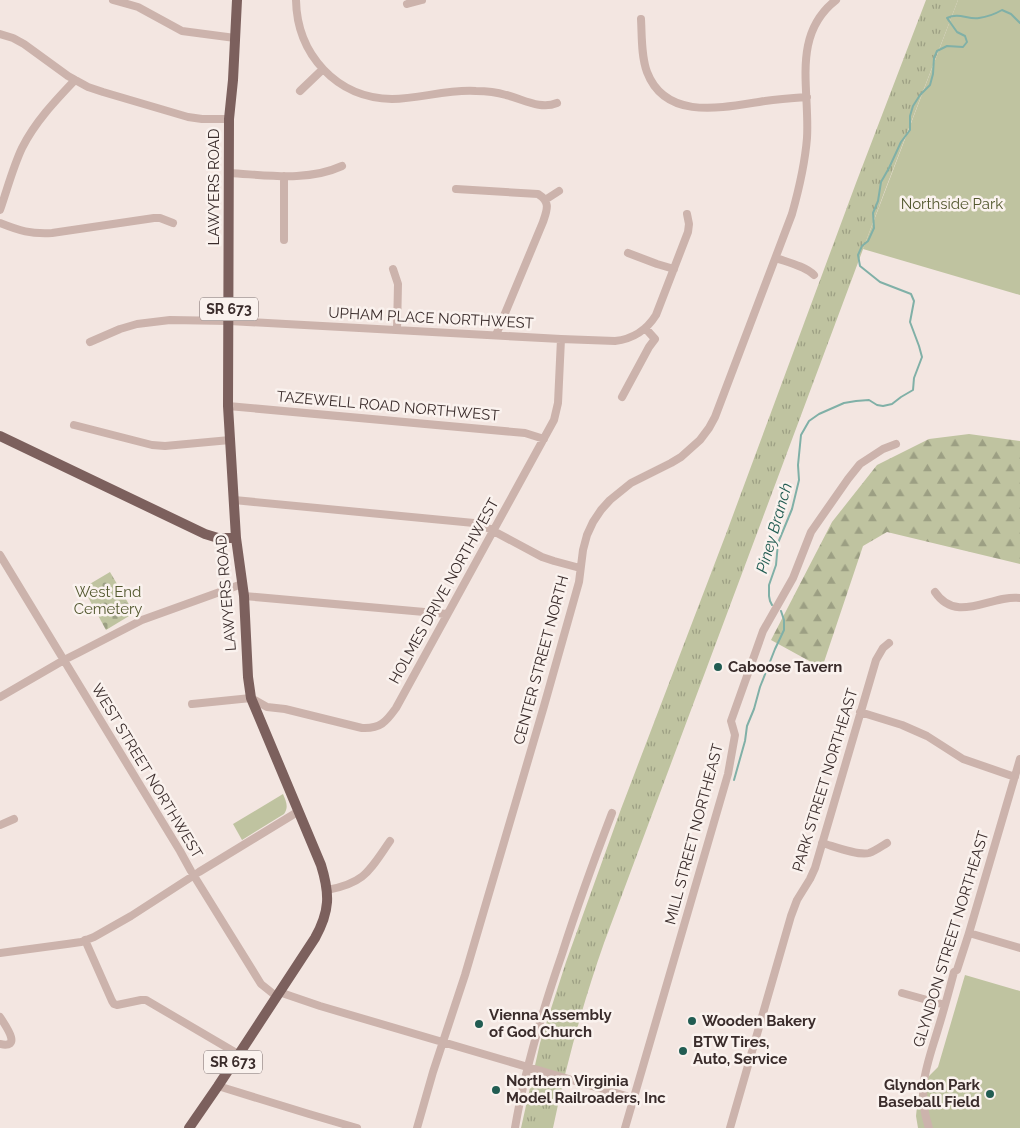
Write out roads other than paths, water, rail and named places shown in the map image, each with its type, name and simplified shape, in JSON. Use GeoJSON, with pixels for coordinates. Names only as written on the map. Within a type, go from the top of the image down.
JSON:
{"type":"FeatureCollection","features":[{"type":"Feature","properties":{"kind":"main road","name":"LAWYERS ROAD"},"geometry":{"type":"LineString","coordinates":[[189,1128],[315,938],[322,925],[327,907],[327,890],[321,865],[250,698],[244,596],[236,538],[228,406],[229,119],[237,0]]}},
{"type":"Feature","properties":{"kind":"main road"},"geometry":{"type":"LineString","coordinates":[[0,436],[205,534],[218,538],[236,538]]}},
{"type":"Feature","properties":{"kind":"street"},"geometry":{"type":"LineString","coordinates":[[113,0],[138,7],[182,31],[235,38]]}},
{"type":"Feature","properties":{"kind":"street"},"geometry":{"type":"LineString","coordinates":[[296,0],[298,23],[308,50],[323,69],[336,81],[353,91],[378,98],[400,98],[460,90],[476,90],[505,94],[540,105],[547,106],[557,103]]}},
{"type":"Feature","properties":{"kind":"street"},"geometry":{"type":"LineString","coordinates":[[407,4],[422,0]]}},
{"type":"Feature","properties":{"kind":"street","name":"CENTER STREET NORTH"},"geometry":{"type":"LineString","coordinates":[[417,1128],[465,975],[549,689],[578,582],[587,535],[593,522],[610,500],[631,483],[681,457],[700,440],[715,417],[776,258],[798,194],[806,149],[808,121],[805,63],[809,39],[818,19],[836,0]]}},
{"type":"Feature","properties":{"kind":"street"},"geometry":{"type":"LineString","coordinates":[[641,19],[644,64],[647,74],[658,91],[673,102],[691,107],[720,107],[740,106],[766,100],[807,97]]}},
{"type":"Feature","properties":{"kind":"street"},"geometry":{"type":"LineString","coordinates":[[0,34],[24,44],[75,80],[103,92],[188,117],[229,119]]}},
{"type":"Feature","properties":{"kind":"street"},"geometry":{"type":"LineString","coordinates":[[300,91],[323,69]]}},
{"type":"Feature","properties":{"kind":"street"},"geometry":{"type":"LineString","coordinates":[[0,210],[16,163],[31,133],[52,105],[75,80]]}},
{"type":"Feature","properties":{"kind":"street"},"geometry":{"type":"LineString","coordinates":[[229,173],[284,176],[313,175],[342,166]]}},
{"type":"Feature","properties":{"kind":"street"},"geometry":{"type":"LineString","coordinates":[[284,176],[284,240]]}},
{"type":"Feature","properties":{"kind":"street"},"geometry":{"type":"LineString","coordinates":[[456,189],[538,194],[545,200],[547,209],[543,222],[496,335]]}},
{"type":"Feature","properties":{"kind":"street"},"geometry":{"type":"LineString","coordinates":[[545,200],[559,191]]}},
{"type":"Feature","properties":{"kind":"street"},"geometry":{"type":"LineString","coordinates":[[622,397],[655,339],[646,329],[656,315],[688,232],[687,214]]}},
{"type":"Feature","properties":{"kind":"street"},"geometry":{"type":"LineString","coordinates":[[0,223],[27,233],[38,234],[52,234],[154,218],[160,218],[173,223]]}},
{"type":"Feature","properties":{"kind":"street"},"geometry":{"type":"LineString","coordinates":[[628,253],[674,269]]}},
{"type":"Feature","properties":{"kind":"street"},"geometry":{"type":"LineString","coordinates":[[776,258],[812,272],[814,275]]}},
{"type":"Feature","properties":{"kind":"street"},"geometry":{"type":"LineString","coordinates":[[392,269],[398,284],[397,330]]}},
{"type":"Feature","properties":{"kind":"street","name":"UPHAM PLACE NORTHWEST"},"geometry":{"type":"LineString","coordinates":[[90,342],[120,329],[153,321],[170,320],[229,321],[615,342],[631,338],[646,329]]}},
{"type":"Feature","properties":{"kind":"street","name":"HOLMES DRIVE NORTHWEST"},"geometry":{"type":"LineString","coordinates":[[250,698],[267,707],[285,709],[362,728],[376,726],[389,718],[554,420],[557,408],[561,339]]}},
{"type":"Feature","properties":{"kind":"street","name":"TAZEWELL ROAD NORTHWEST"},"geometry":{"type":"LineString","coordinates":[[228,406],[525,432],[544,439]]}},
{"type":"Feature","properties":{"kind":"street"},"geometry":{"type":"LineString","coordinates":[[74,425],[152,445],[165,446],[230,440]]}},
{"type":"Feature","properties":{"kind":"street","name":"MILL STREET NORTHEAST"},"geometry":{"type":"LineString","coordinates":[[625,1128],[728,774],[735,735],[732,721],[763,631],[793,578],[811,532],[848,478],[860,464],[883,449],[896,444]]}},
{"type":"Feature","properties":{"kind":"street"},"geometry":{"type":"LineString","coordinates":[[234,500],[468,522],[484,526],[542,557],[580,568]]}},
{"type":"Feature","properties":{"kind":"street","name":"WEST STREET NORTHWEST"},"geometry":{"type":"LineString","coordinates":[[1,558],[261,984],[278,994]]}},
{"type":"Feature","properties":{"kind":"street"},"geometry":{"type":"LineString","coordinates":[[0,697],[64,660],[142,620],[242,584]]}},
{"type":"Feature","properties":{"kind":"street"},"geometry":{"type":"LineString","coordinates":[[935,592],[948,604],[964,608],[1006,598],[1020,598]]}},
{"type":"Feature","properties":{"kind":"street"},"geometry":{"type":"LineString","coordinates":[[244,596],[447,614]]}},
{"type":"Feature","properties":{"kind":"street","name":"PARK STREET NORTHEAST"},"geometry":{"type":"LineString","coordinates":[[730,1128],[797,900],[815,868],[876,660],[883,648],[889,643]]}},
{"type":"Feature","properties":{"kind":"street"},"geometry":{"type":"LineString","coordinates":[[192,704],[250,698]]}},
{"type":"Feature","properties":{"kind":"street"},"geometry":{"type":"LineString","coordinates":[[860,712],[902,725],[922,734],[963,759],[1015,777]]}},
{"type":"Feature","properties":{"kind":"street","name":"GLYNDON STREET NORTHEAST"},"geometry":{"type":"LineString","coordinates":[[930,1128],[923,1101],[924,1075],[954,972],[957,970],[969,933],[1020,759]]}},
{"type":"Feature","properties":{"kind":"street"},"geometry":{"type":"LineString","coordinates":[[0,953],[67,944],[94,937],[298,811]]}},
{"type":"Feature","properties":{"kind":"street"},"geometry":{"type":"LineString","coordinates":[[515,1128],[527,1067],[547,999],[591,868],[612,813]]}},
{"type":"Feature","properties":{"kind":"street"},"geometry":{"type":"LineString","coordinates":[[0,825],[14,819]]}},
{"type":"Feature","properties":{"kind":"street"},"geometry":{"type":"LineString","coordinates":[[327,890],[349,885],[363,876],[390,841]]}},
{"type":"Feature","properties":{"kind":"street"},"geometry":{"type":"LineString","coordinates":[[822,842],[865,853],[869,853],[887,843]]}},
{"type":"Feature","properties":{"kind":"street"},"geometry":{"type":"LineString","coordinates":[[969,933],[1020,948]]}},
{"type":"Feature","properties":{"kind":"street"},"geometry":{"type":"LineString","coordinates":[[85,940],[114,1004],[146,1000],[238,1054]]}},
{"type":"Feature","properties":{"kind":"street"},"geometry":{"type":"LineString","coordinates":[[902,992],[945,1005]]}},
{"type":"Feature","properties":{"kind":"street"},"geometry":{"type":"LineString","coordinates":[[278,994],[633,1098]]}},
{"type":"Feature","properties":{"kind":"street"},"geometry":{"type":"LineString","coordinates":[[0,1018],[12,1036],[8,1045],[0,1044]]}},
{"type":"Feature","properties":{"kind":"street"},"geometry":{"type":"LineString","coordinates":[[218,1086],[357,1128]]}},
{"type":"Feature","properties":{"kind":"waterway","name":"Piney Branch"},"geometry":{"type":"LineString","coordinates":[[772,605],[769,596],[769,585],[776,565],[778,543],[792,509],[799,480],[798,465],[801,435],[809,421],[819,414],[844,403],[869,400],[877,405],[892,404],[913,390],[914,378],[922,357],[910,322],[914,301],[911,294],[880,282],[860,266],[858,255],[874,228],[873,213],[878,201],[881,182],[901,142],[910,130],[910,116],[913,106],[930,85],[934,58],[937,51],[947,46],[963,47],[967,42],[965,36],[957,32],[947,18],[951,16],[979,18],[1002,10],[1011,14],[1020,23]]}},
{"type":"Feature","properties":{"kind":"waterway","name":"Piney Branch"},"geometry":{"type":"LineString","coordinates":[[734,780],[745,741],[747,726],[760,687],[784,630],[784,620],[781,611]]}},
{"type":"Feature","properties":{"kind":"place","name":"Caboose Tavern"},"geometry":{"type":"Point","coordinates":[718,667]}},
{"type":"Feature","properties":{"kind":"place","name":"Wooden Bakery"},"geometry":{"type":"Point","coordinates":[692,1021]}},
{"type":"Feature","properties":{"kind":"place","name":"Vienna Assembly of God Church"},"geometry":{"type":"Point","coordinates":[479,1024]}},
{"type":"Feature","properties":{"kind":"place","name":"BTW Tires, Auto, Service"},"geometry":{"type":"Point","coordinates":[683,1051]}},
{"type":"Feature","properties":{"kind":"place","name":"Northern Virginia Model Railroaders, Inc"},"geometry":{"type":"Point","coordinates":[496,1090]}},
{"type":"Feature","properties":{"kind":"place","name":"Glyndon Park Baseball Field"},"geometry":{"type":"Point","coordinates":[990,1094]}},
{"type":"Feature","properties":{"kind":"park label","name":"Northside Park"},"geometry":{"type":"Point","coordinates":[952,204]}},
{"type":"Feature","properties":{"kind":"park label","name":"West End Cemetery"},"geometry":{"type":"Point","coordinates":[108,600]}}]}
